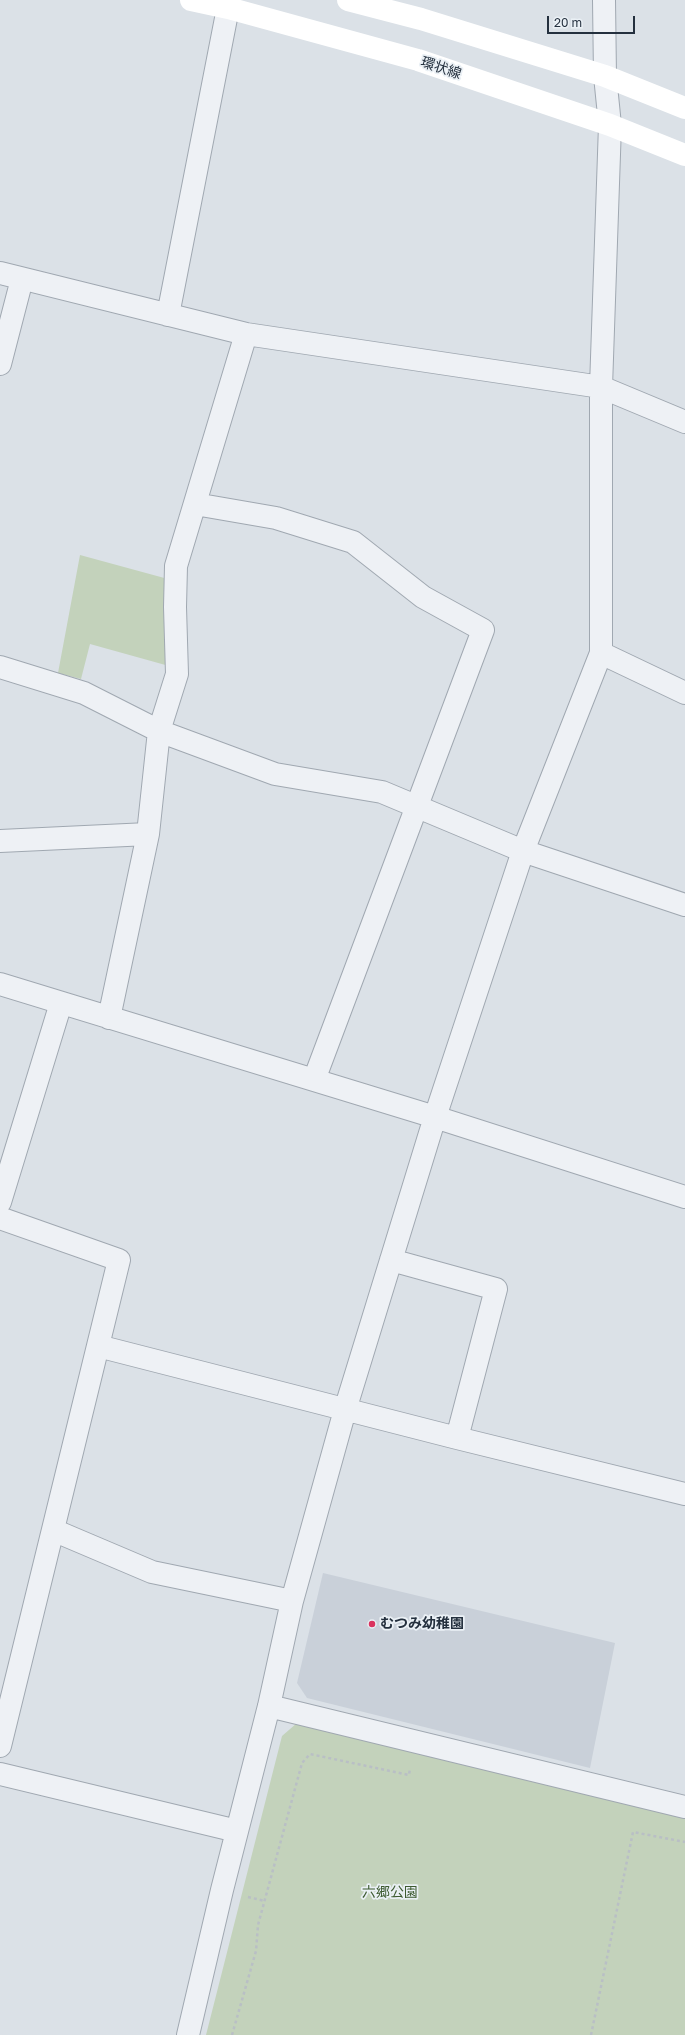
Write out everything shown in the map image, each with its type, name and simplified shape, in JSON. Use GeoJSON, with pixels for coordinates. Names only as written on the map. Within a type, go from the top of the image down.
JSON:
{"type":"FeatureCollection","features":[{"type":"Feature","properties":{"kind":"street","name":"環状線"},"geometry":{"type":"LineString","coordinates":[[191,0],[228,8],[418,60],[610,125],[685,155]]}},
{"type":"Feature","properties":{"kind":"street"},"geometry":{"type":"LineString","coordinates":[[348,0],[421,19],[605,76],[685,108]]}},
{"type":"Feature","properties":{"kind":"street"},"geometry":{"type":"LineString","coordinates":[[188,2035],[269,1706],[292,1601],[345,1410],[435,1117],[523,851],[601,653],[601,387],[610,125],[605,76],[604,0]]}},
{"type":"Feature","properties":{"kind":"street"},"geometry":{"type":"LineString","coordinates":[[168,314],[228,8]]}},
{"type":"Feature","properties":{"kind":"street"},"geometry":{"type":"LineString","coordinates":[[0,273],[246,334],[601,387],[685,422]]}},
{"type":"Feature","properties":{"kind":"street"},"geometry":{"type":"LineString","coordinates":[[0,364],[22,279]]}},
{"type":"Feature","properties":{"kind":"street"},"geometry":{"type":"LineString","coordinates":[[110,1018],[148,834],[159,731],[177,674],[174,607],[176,566],[246,334]]}},
{"type":"Feature","properties":{"kind":"street"},"geometry":{"type":"LineString","coordinates":[[195,504],[276,518],[353,542],[423,598],[483,630],[314,1080]]}},
{"type":"Feature","properties":{"kind":"street"},"geometry":{"type":"LineString","coordinates":[[601,653],[685,693]]}},
{"type":"Feature","properties":{"kind":"street"},"geometry":{"type":"LineString","coordinates":[[0,667],[84,693],[159,731],[275,774],[382,792],[523,851],[685,905]]}},
{"type":"Feature","properties":{"kind":"street"},"geometry":{"type":"LineString","coordinates":[[0,841],[148,834]]}},
{"type":"Feature","properties":{"kind":"street"},"geometry":{"type":"LineString","coordinates":[[0,984],[435,1117],[685,1197]]}},
{"type":"Feature","properties":{"kind":"street"},"geometry":{"type":"LineString","coordinates":[[0,1202],[62,1003]]}},
{"type":"Feature","properties":{"kind":"street"},"geometry":{"type":"LineString","coordinates":[[0,1218],[118,1260],[0,1746]]}},
{"type":"Feature","properties":{"kind":"street"},"geometry":{"type":"LineString","coordinates":[[391,1260],[496,1289],[457,1438]]}},
{"type":"Feature","properties":{"kind":"street"},"geometry":{"type":"LineString","coordinates":[[98,1346],[345,1410],[685,1494]]}},
{"type":"Feature","properties":{"kind":"street"},"geometry":{"type":"LineString","coordinates":[[53,1530],[152,1572],[292,1601]]}},
{"type":"Feature","properties":{"kind":"street"},"geometry":{"type":"LineString","coordinates":[[269,1706],[685,1808]]}},
{"type":"Feature","properties":{"kind":"street"},"geometry":{"type":"LineString","coordinates":[[0,1774],[237,1831]]}},
{"type":"Feature","properties":{"kind":"path"},"geometry":{"type":"LineString","coordinates":[[232,2035],[256,1951],[258,1925],[302,1763],[310,1754],[409,1775],[415,1742]]}},
{"type":"Feature","properties":{"kind":"path"},"geometry":{"type":"LineString","coordinates":[[591,2035],[634,1832],[685,1842]]}},
{"type":"Feature","properties":{"kind":"shaded area"},"geometry":{"type":"Polygon","coordinates":[[[323,1573],[615,1643],[590,1768],[307,1698],[297,1683],[323,1573]]]}},
{"type":"Feature","properties":{"kind":"green space"},"geometry":{"type":"Polygon","coordinates":[[[80,555],[168,579],[169,666],[90,644],[81,679],[58,673],[80,555]]]}},
{"type":"Feature","properties":{"kind":"green space","name":"六郷公園"},"geometry":{"type":"Polygon","coordinates":[[[297,1723],[685,1818],[685,2035],[206,2035],[282,1736],[297,1723]]]}},
{"type":"Feature","properties":{"kind":"place","name":"むつみ幼稚園"},"geometry":{"type":"Point","coordinates":[372,1624]}}]}
